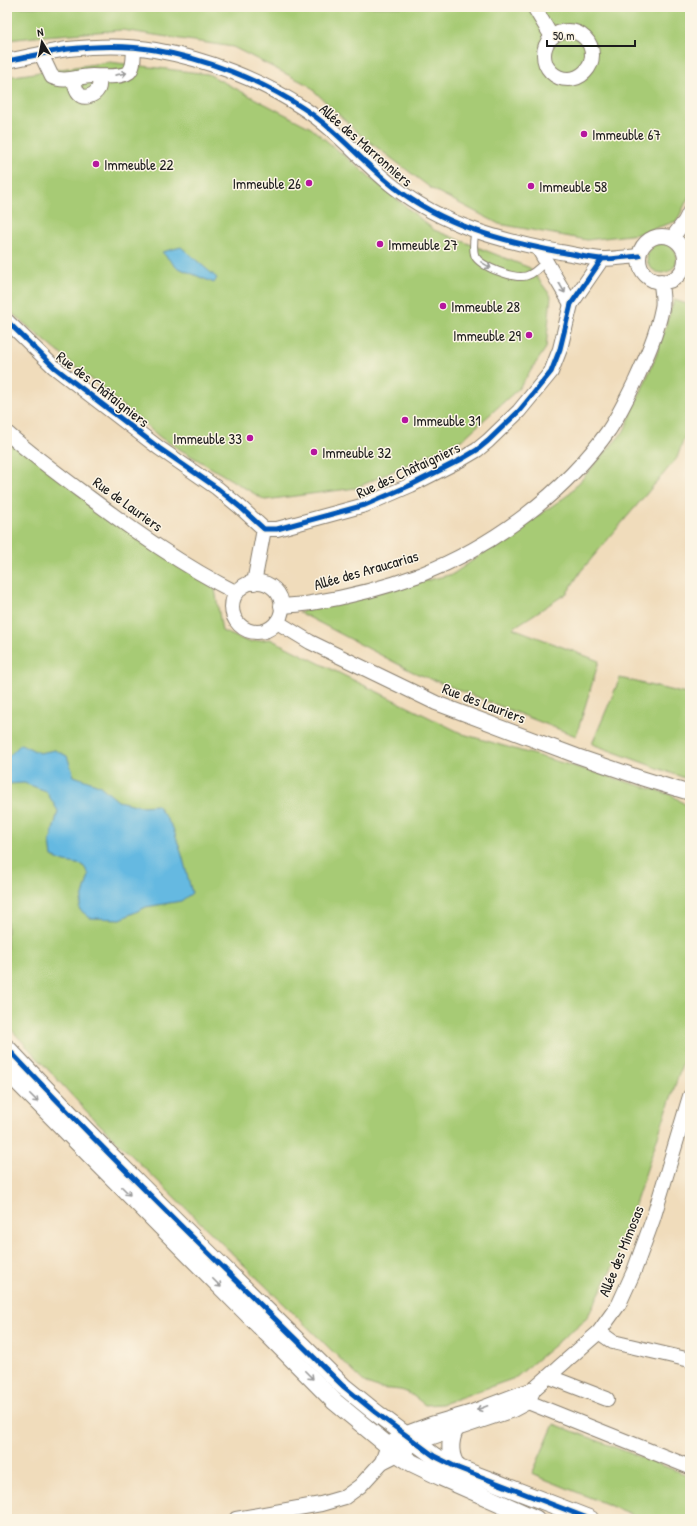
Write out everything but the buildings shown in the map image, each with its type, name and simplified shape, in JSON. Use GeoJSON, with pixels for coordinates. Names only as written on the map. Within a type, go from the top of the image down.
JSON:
{"type":"FeatureCollection","features":[{"type":"Feature","properties":{"kind":"street"},"geometry":{"type":"LineString","coordinates":[[534,7],[552,37]]}},
{"type":"Feature","properties":{"kind":"street","name":"Allée des Marronniers"},"geometry":{"type":"LineString","coordinates":[[7,61],[53,51],[82,48],[134,48],[165,52],[204,62],[245,77],[285,97],[318,119],[381,176],[407,197],[431,212],[475,231],[538,248],[602,259],[639,256]]}},
{"type":"Feature","properties":{"kind":"street"},"geometry":{"type":"LineString","coordinates":[[41,54],[52,77],[74,79],[92,76],[99,77],[123,75],[128,73],[133,63],[134,48]]}},
{"type":"Feature","properties":{"kind":"street"},"geometry":{"type":"LineString","coordinates":[[74,79],[78,94],[87,96],[96,92],[99,88],[99,77]]}},
{"type":"Feature","properties":{"kind":"street"},"geometry":{"type":"LineString","coordinates":[[672,238],[685,221],[690,211]]}},
{"type":"Feature","properties":{"kind":"street"},"geometry":{"type":"LineString","coordinates":[[660,236],[672,238],[683,250],[686,273],[671,280],[654,280],[644,273],[640,264],[639,256],[644,245],[649,240],[660,236]]}},
{"type":"Feature","properties":{"kind":"street"},"geometry":{"type":"LineString","coordinates":[[538,248],[571,304],[602,259]]}},
{"type":"Feature","properties":{"kind":"street","name":"Allée des Araucarias"},"geometry":{"type":"LineString","coordinates":[[282,606],[311,603],[347,596],[385,586],[421,574],[443,565],[480,545],[537,505],[575,470],[593,450],[610,429],[622,408],[648,352],[654,334],[662,307],[661,281]]}},
{"type":"Feature","properties":{"kind":"street","name":"Rue des Châtaigniers"},"geometry":{"type":"LineString","coordinates":[[7,321],[54,367],[159,448],[217,488],[264,529],[286,527],[365,505],[411,485],[477,450],[502,429],[551,372],[560,349],[571,304]]}},
{"type":"Feature","properties":{"kind":"street","name":"Rue de Lauriers"},"geometry":{"type":"LineString","coordinates":[[7,433],[61,477],[149,540],[208,578],[237,593]]}},
{"type":"Feature","properties":{"kind":"street"},"geometry":{"type":"LineString","coordinates":[[254,583],[264,529]]}},
{"type":"Feature","properties":{"kind":"street"},"geometry":{"type":"LineString","coordinates":[[254,583],[261,583],[271,587],[279,596],[282,606],[277,622],[271,628],[260,632],[251,631],[240,626],[234,616],[232,608],[233,600],[237,593],[244,586],[254,583]]}},
{"type":"Feature","properties":{"kind":"street","name":"Rue des Lauriers"},"geometry":{"type":"LineString","coordinates":[[277,622],[310,642],[436,703],[577,756],[641,778],[690,792]]}},
{"type":"Feature","properties":{"kind":"street"},"geometry":{"type":"LineString","coordinates":[[7,1048],[133,1178],[343,1386],[434,1456],[458,1468],[590,1519]]}},
{"type":"Feature","properties":{"kind":"street"},"geometry":{"type":"LineString","coordinates":[[7,1071],[335,1402],[393,1450],[441,1477],[536,1519]]}},
{"type":"Feature","properties":{"kind":"street","name":"Allée des Mimosas"},"geometry":{"type":"LineString","coordinates":[[409,1438],[455,1429],[492,1418],[523,1398],[550,1377],[599,1332],[619,1304],[634,1271],[653,1219],[690,1096]]}},
{"type":"Feature","properties":{"kind":"street"},"geometry":{"type":"LineString","coordinates":[[599,1332],[613,1342],[690,1360]]}},
{"type":"Feature","properties":{"kind":"street"},"geometry":{"type":"LineString","coordinates":[[550,1377],[607,1398]]}},
{"type":"Feature","properties":{"kind":"street"},"geometry":{"type":"LineString","coordinates":[[523,1398],[690,1467]]}},
{"type":"Feature","properties":{"kind":"street","name":"Allée des Mimosas"},"geometry":{"type":"LineString","coordinates":[[409,1438],[431,1424],[523,1398]]}},
{"type":"Feature","properties":{"kind":"street"},"geometry":{"type":"LineString","coordinates":[[455,1429],[451,1444],[452,1461],[458,1468]]}},
{"type":"Feature","properties":{"kind":"street"},"geometry":{"type":"LineString","coordinates":[[236,1519],[321,1504],[345,1497],[360,1486],[393,1450],[409,1438]]}},
{"type":"Feature","properties":{"kind":"lane"},"geometry":{"type":"LineString","coordinates":[[475,231],[473,248],[475,256],[489,267],[519,277],[529,275],[536,271],[546,261]]}},
{"type":"Feature","properties":{"kind":"green space"},"geometry":{"type":"Polygon","coordinates":[[[7,7],[690,7],[690,194],[677,221],[638,234],[587,240],[499,224],[432,189],[358,133],[308,85],[233,47],[122,30],[7,40],[7,7]]]}},
{"type":"Feature","properties":{"kind":"green space"},"geometry":{"type":"Polygon","coordinates":[[[109,62],[208,74],[311,128],[434,230],[530,268],[551,296],[546,348],[519,388],[463,439],[356,488],[265,500],[161,438],[7,309],[7,77],[109,62]]]}},
{"type":"Feature","properties":{"kind":"green space"},"geometry":{"type":"Polygon","coordinates":[[[662,243],[673,247],[677,258],[673,269],[662,273],[651,269],[647,258],[651,247],[662,243]]]}},
{"type":"Feature","properties":{"kind":"green space"},"geometry":{"type":"Polygon","coordinates":[[[674,300],[690,305],[690,421],[677,458],[581,571],[567,593],[513,628],[599,661],[576,736],[413,672],[299,612],[453,574],[568,495],[624,431],[656,356],[674,300]]]}},
{"type":"Feature","properties":{"kind":"green space"},"geometry":{"type":"Polygon","coordinates":[[[7,437],[215,589],[222,631],[249,642],[270,639],[463,734],[672,795],[690,808],[690,1041],[617,1258],[587,1318],[515,1378],[442,1404],[425,1405],[407,1392],[378,1388],[365,1383],[89,1114],[7,1025],[7,437]]]}},
{"type":"Feature","properties":{"kind":"green space"},"geometry":{"type":"Polygon","coordinates":[[[620,678],[690,695],[690,780],[592,744],[620,678]]]}},
{"type":"Feature","properties":{"kind":"green space"},"geometry":{"type":"Polygon","coordinates":[[[554,1424],[690,1476],[690,1519],[643,1519],[532,1474],[554,1424]]]}},
{"type":"Feature","properties":{"kind":"water"},"geometry":{"type":"Polygon","coordinates":[[[181,247],[217,278],[214,283],[176,267],[162,252],[181,247]]]}},
{"type":"Feature","properties":{"kind":"water"},"geometry":{"type":"Polygon","coordinates":[[[21,744],[39,753],[55,750],[67,756],[74,776],[99,785],[118,801],[140,806],[157,805],[173,828],[192,893],[181,901],[146,907],[121,919],[90,918],[79,909],[89,875],[83,865],[65,862],[52,857],[50,842],[58,811],[46,791],[24,783],[7,784],[7,758],[21,744]]]}},
{"type":"Feature","properties":{"kind":"cycle path"},"geometry":{"type":"LineString","coordinates":[[7,61],[68,49],[123,47],[155,50],[213,65],[250,79],[303,108],[327,126],[394,187],[432,212],[452,221],[473,230],[516,243],[586,257],[601,259],[639,256]]}},
{"type":"Feature","properties":{"kind":"cycle path"},"geometry":{"type":"LineString","coordinates":[[7,321],[54,367],[159,448],[217,488],[264,529],[277,529],[365,505],[411,485],[460,460],[477,450],[488,441],[519,411],[551,372],[560,349],[571,304],[602,259]]}},
{"type":"Feature","properties":{"kind":"cycle path"},"geometry":{"type":"LineString","coordinates":[[7,1048],[131,1176],[343,1386],[375,1412],[434,1456],[458,1468],[590,1519]]}},
{"type":"Feature","properties":{"kind":"place","name":"Immeuble 67"},"geometry":{"type":"Point","coordinates":[584,134]}},
{"type":"Feature","properties":{"kind":"place","name":"Immeuble 22"},"geometry":{"type":"Point","coordinates":[96,164]}},
{"type":"Feature","properties":{"kind":"place","name":"Immeuble 26"},"geometry":{"type":"Point","coordinates":[309,183]}},
{"type":"Feature","properties":{"kind":"place","name":"Immeuble 58"},"geometry":{"type":"Point","coordinates":[531,186]}},
{"type":"Feature","properties":{"kind":"place","name":"Immeuble 27"},"geometry":{"type":"Point","coordinates":[380,244]}},
{"type":"Feature","properties":{"kind":"place","name":"Immeuble 28"},"geometry":{"type":"Point","coordinates":[443,306]}},
{"type":"Feature","properties":{"kind":"place","name":"Immeuble 29"},"geometry":{"type":"Point","coordinates":[529,335]}},
{"type":"Feature","properties":{"kind":"place","name":"Immeuble 31"},"geometry":{"type":"Point","coordinates":[405,420]}},
{"type":"Feature","properties":{"kind":"place","name":"Immeuble 33"},"geometry":{"type":"Point","coordinates":[250,438]}},
{"type":"Feature","properties":{"kind":"place","name":"Immeuble 32"},"geometry":{"type":"Point","coordinates":[314,452]}}]}
